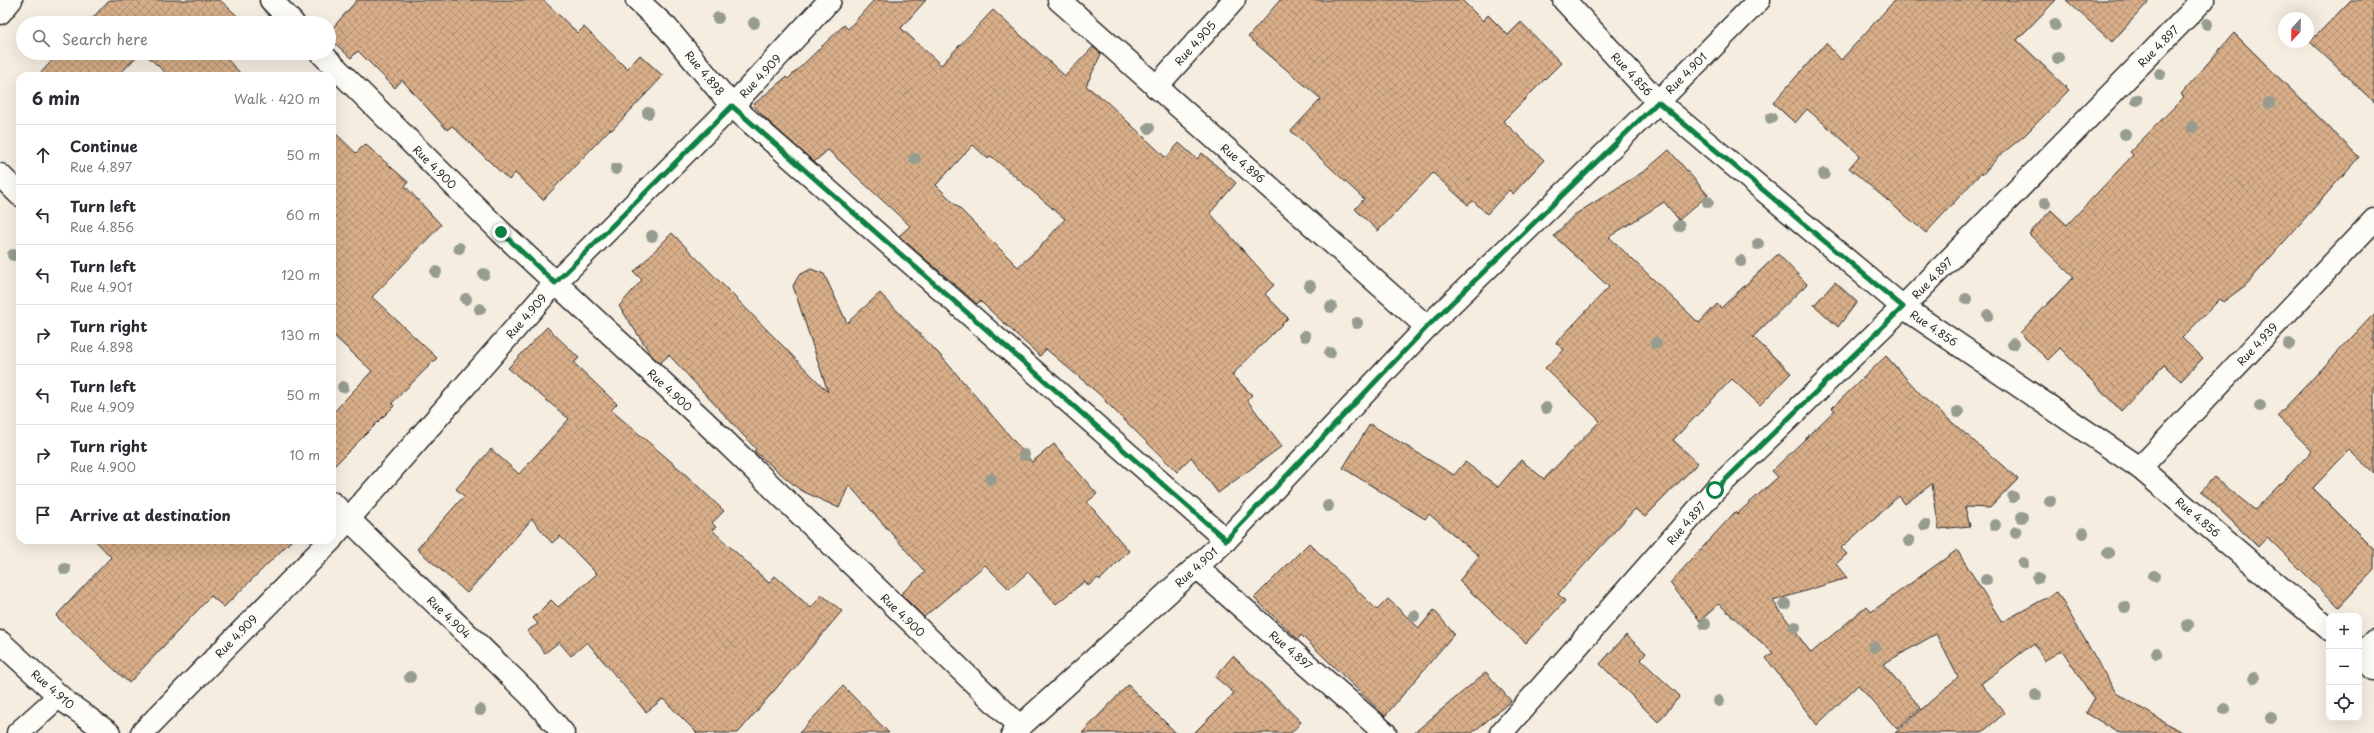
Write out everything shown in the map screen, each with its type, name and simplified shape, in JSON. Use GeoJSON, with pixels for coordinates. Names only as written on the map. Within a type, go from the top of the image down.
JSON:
{"type":"FeatureCollection","features":[{"type":"Feature","properties":{"kind":"street"},"geometry":{"type":"LineString","coordinates":[[0,13],[11,0]]}},
{"type":"Feature","properties":{"kind":"street"},"geometry":{"type":"LineString","coordinates":[[271,0],[286,16]]}},
{"type":"Feature","properties":{"kind":"street","name":"Rue 4.898"},"geometry":{"type":"LineString","coordinates":[[637,0],[667,28],[732,106],[1226,540]]}},
{"type":"Feature","properties":{"kind":"street","name":"Rue 4.909"},"geometry":{"type":"LineString","coordinates":[[336,534],[350,520],[555,283],[732,106],[830,0]]}},
{"type":"Feature","properties":{"kind":"street","name":"Rue 4.896"},"geometry":{"type":"LineString","coordinates":[[1059,0],[1427,327]]}},
{"type":"Feature","properties":{"kind":"street","name":"Rue 4.905"},"geometry":{"type":"LineString","coordinates":[[1156,86],[1234,0]]}},
{"type":"Feature","properties":{"kind":"street","name":"Rue 4.856"},"geometry":{"type":"LineString","coordinates":[[1564,0],[1658,102],[1903,307],[2140,468],[2326,626]]}},
{"type":"Feature","properties":{"kind":"street","name":"Rue 4.901"},"geometry":{"type":"LineString","coordinates":[[1016,730],[1226,540],[1427,327],[1658,102],[1758,0]]}},
{"type":"Feature","properties":{"kind":"street","name":"Rue 4.897"},"geometry":{"type":"LineString","coordinates":[[1501,733],[1715,490],[1903,307],[2203,0]]}},
{"type":"Feature","properties":{"kind":"street","name":"Rue 4.900"},"geometry":{"type":"LineString","coordinates":[[328,60],[555,283],[704,421],[1016,730]]}},
{"type":"Feature","properties":{"kind":"street"},"geometry":{"type":"LineString","coordinates":[[0,175],[16,191]]}},
{"type":"Feature","properties":{"kind":"street","name":"Rue 4.939"},"geometry":{"type":"LineString","coordinates":[[2140,468],[2374,220]]}},
{"type":"Feature","properties":{"kind":"street","name":"Rue 4.904"},"geometry":{"type":"LineString","coordinates":[[336,507],[530,695],[563,733]]}},
{"type":"Feature","properties":{"kind":"street","name":"Rue 4.909"},"geometry":{"type":"LineString","coordinates":[[142,733],[326,544]]}},
{"type":"Feature","properties":{"kind":"street","name":"Rue 4.897"},"geometry":{"type":"LineString","coordinates":[[1196,567],[1385,733]]}},
{"type":"Feature","properties":{"kind":"street","name":"Rue 4.910"},"geometry":{"type":"LineString","coordinates":[[0,642],[59,696],[109,733]]}},
{"type":"Feature","properties":{"kind":"street"},"geometry":{"type":"LineString","coordinates":[[18,733],[59,696]]}},
{"type":"Feature","properties":{"kind":"building"},"geometry":{"type":"Polygon","coordinates":[[[109,0],[220,0],[237,16],[94,16],[109,0]]]}},
{"type":"Feature","properties":{"kind":"building"},"geometry":{"type":"Polygon","coordinates":[[[357,0],[543,0],[578,33],[584,27],[627,69],[640,55],[663,76],[612,130],[610,129],[543,200],[515,173],[509,180],[452,126],[447,130],[402,80],[395,88],[358,51],[351,58],[336,44],[336,24],[357,0]]]}},
{"type":"Feature","properties":{"kind":"building"},"geometry":{"type":"Polygon","coordinates":[[[874,0],[926,0],[901,28],[941,65],[993,10],[1065,76],[1093,47],[1101,54],[1086,86],[1107,102],[1166,158],[1179,143],[1197,159],[1202,153],[1236,183],[1210,213],[1274,285],[1265,294],[1288,318],[1232,375],[1252,395],[1247,400],[1282,446],[1218,493],[1191,457],[1177,472],[1105,401],[1106,400],[1046,349],[1040,356],[980,301],[977,304],[899,236],[910,226],[828,150],[814,162],[766,119],[753,105],[786,77],[788,79],[844,25],[848,29],[874,0]],[[973,145],[936,185],[1018,267],[1040,247],[1065,219],[991,156],[988,159],[973,145]]]}},
{"type":"Feature","properties":{"kind":"building"},"geometry":{"type":"Polygon","coordinates":[[[1280,0],[1462,0],[1483,21],[1488,15],[1508,35],[1521,22],[1561,63],[1503,121],[1544,160],[1513,194],[1509,190],[1487,214],[1473,201],[1468,205],[1433,173],[1378,231],[1355,209],[1364,199],[1291,131],[1321,99],[1248,37],[1280,0]]]}},
{"type":"Feature","properties":{"kind":"building"},"geometry":{"type":"Polygon","coordinates":[[[1895,0],[2056,0],[2017,40],[2069,90],[2024,136],[1999,156],[1982,175],[1981,173],[1926,233],[1849,168],[1860,155],[1807,109],[1795,123],[1773,103],[1826,43],[1841,60],[1895,0]]]}},
{"type":"Feature","properties":{"kind":"building"},"geometry":{"type":"Polygon","coordinates":[[[2066,0],[2150,0],[2112,42],[2066,0]]]}},
{"type":"Feature","properties":{"kind":"building"},"geometry":{"type":"Polygon","coordinates":[[[2351,0],[2374,0],[2374,102],[2314,46],[2314,38],[2351,0]]]}},
{"type":"Feature","properties":{"kind":"building"},"geometry":{"type":"Polygon","coordinates":[[[2234,33],[2359,157],[2246,285],[2223,302],[2220,299],[2182,338],[2203,358],[2181,381],[2164,365],[2121,411],[2060,348],[2048,360],[2020,333],[2073,277],[2029,234],[2051,210],[2067,225],[2133,155],[2130,152],[2184,97],[2181,94],[2234,33]]]}},
{"type":"Feature","properties":{"kind":"building"},"geometry":{"type":"Polygon","coordinates":[[[53,60],[133,60],[122,72],[42,72],[53,60]]]}},
{"type":"Feature","properties":{"kind":"building"},"geometry":{"type":"Polygon","coordinates":[[[152,60],[228,60],[239,72],[165,72],[152,60]]]}},
{"type":"Feature","properties":{"kind":"building"},"geometry":{"type":"Polygon","coordinates":[[[336,134],[356,153],[365,144],[408,182],[405,186],[441,225],[372,297],[437,358],[392,403],[394,406],[336,464],[336,410],[372,371],[336,338],[336,134]]]}},
{"type":"Feature","properties":{"kind":"building"},"geometry":{"type":"Polygon","coordinates":[[[1669,150],[1708,195],[1679,220],[1664,202],[1609,237],[1699,323],[1717,304],[1721,308],[1778,254],[1807,284],[1753,337],[1791,373],[1760,405],[1732,379],[1673,440],[1698,463],[1645,517],[1635,509],[1558,594],[1565,601],[1526,643],[1459,581],[1479,556],[1429,514],[1425,519],[1343,468],[1370,424],[1454,475],[1465,462],[1498,487],[1521,460],[1544,479],[1600,421],[1545,368],[1564,350],[1556,343],[1609,287],[1554,236],[1574,215],[1646,170],[1669,150]]]}},
{"type":"Feature","properties":{"kind":"building"},"geometry":{"type":"Polygon","coordinates":[[[672,233],[828,392],[793,286],[799,275],[811,269],[824,274],[847,323],[880,293],[941,356],[1032,462],[1054,444],[1097,494],[1087,502],[1129,551],[1100,580],[1098,578],[1088,586],[1085,581],[1056,604],[1028,572],[1009,589],[985,565],[924,617],[901,594],[925,572],[849,485],[839,508],[800,490],[754,451],[756,449],[669,355],[660,363],[652,356],[619,306],[642,280],[634,272],[672,233]]]}},
{"type":"Feature","properties":{"kind":"building"},"geometry":{"type":"Polygon","coordinates":[[[1835,282],[1857,302],[1838,327],[1814,305],[1835,282]]]}},
{"type":"Feature","properties":{"kind":"building"},"geometry":{"type":"Polygon","coordinates":[[[2374,314],[2374,474],[2349,450],[2313,488],[2374,549],[2374,570],[2339,607],[2267,537],[2258,547],[2201,491],[2214,477],[2255,510],[2312,451],[2277,416],[2374,314]]]}},
{"type":"Feature","properties":{"kind":"building"},"geometry":{"type":"Polygon","coordinates":[[[547,327],[579,358],[574,363],[617,404],[611,410],[682,471],[724,511],[712,523],[716,527],[712,530],[769,583],[775,576],[811,608],[822,595],[842,611],[738,733],[697,733],[663,699],[646,712],[587,642],[571,656],[559,642],[545,653],[527,631],[538,624],[533,618],[551,600],[558,607],[597,574],[560,536],[552,543],[532,519],[467,593],[417,549],[464,496],[456,489],[491,449],[519,474],[569,419],[508,368],[547,327]]]}},
{"type":"Feature","properties":{"kind":"building"},"geometry":{"type":"Polygon","coordinates":[[[1886,356],[1925,399],[2018,479],[1990,508],[1965,507],[1970,526],[1939,529],[1932,484],[1905,504],[1899,496],[1841,548],[1847,554],[1836,564],[1847,578],[1773,601],[1811,653],[1867,606],[1871,612],[1957,550],[2002,622],[2057,592],[2116,693],[2183,733],[2120,733],[2086,713],[2094,699],[2062,650],[2044,661],[2034,643],[1981,684],[2005,713],[1981,733],[1895,733],[1958,677],[1936,634],[1883,664],[1921,708],[1897,729],[1858,685],[1817,725],[1766,658],[1773,653],[1719,604],[1700,621],[1670,583],[1735,512],[1737,514],[1778,477],[1772,471],[1835,410],[1832,408],[1886,356]]]}},
{"type":"Feature","properties":{"kind":"building"},"geometry":{"type":"Polygon","coordinates":[[[1309,543],[1377,610],[1388,599],[1419,628],[1434,610],[1454,634],[1385,716],[1301,635],[1298,639],[1254,598],[1309,543]]]}},
{"type":"Feature","properties":{"kind":"building"},"geometry":{"type":"Polygon","coordinates":[[[99,544],[288,544],[224,607],[211,596],[129,683],[56,616],[111,557],[99,544]]]}},
{"type":"Feature","properties":{"kind":"building"},"geometry":{"type":"Polygon","coordinates":[[[1626,635],[1646,653],[1641,660],[1680,696],[1658,722],[1600,664],[1626,635]]]}},
{"type":"Feature","properties":{"kind":"building"},"geometry":{"type":"Polygon","coordinates":[[[1233,656],[1301,722],[1291,733],[1194,733],[1234,693],[1215,677],[1233,656]]]}},
{"type":"Feature","properties":{"kind":"building"},"geometry":{"type":"Polygon","coordinates":[[[1486,672],[1511,701],[1472,733],[1414,733],[1486,672]]]}},
{"type":"Feature","properties":{"kind":"building"},"geometry":{"type":"Polygon","coordinates":[[[1128,685],[1176,733],[1082,733],[1128,685]]]}},
{"type":"Feature","properties":{"kind":"building"},"geometry":{"type":"Polygon","coordinates":[[[843,686],[889,733],[799,733],[843,686]]]}},
{"type":"Feature","properties":{"kind":"route"},"geometry":{"type":"LineString","coordinates":[[501,232],[555,283],[732,106],[1226,540],[1427,327],[1658,102],[1903,307],[1715,490]]}}]}
